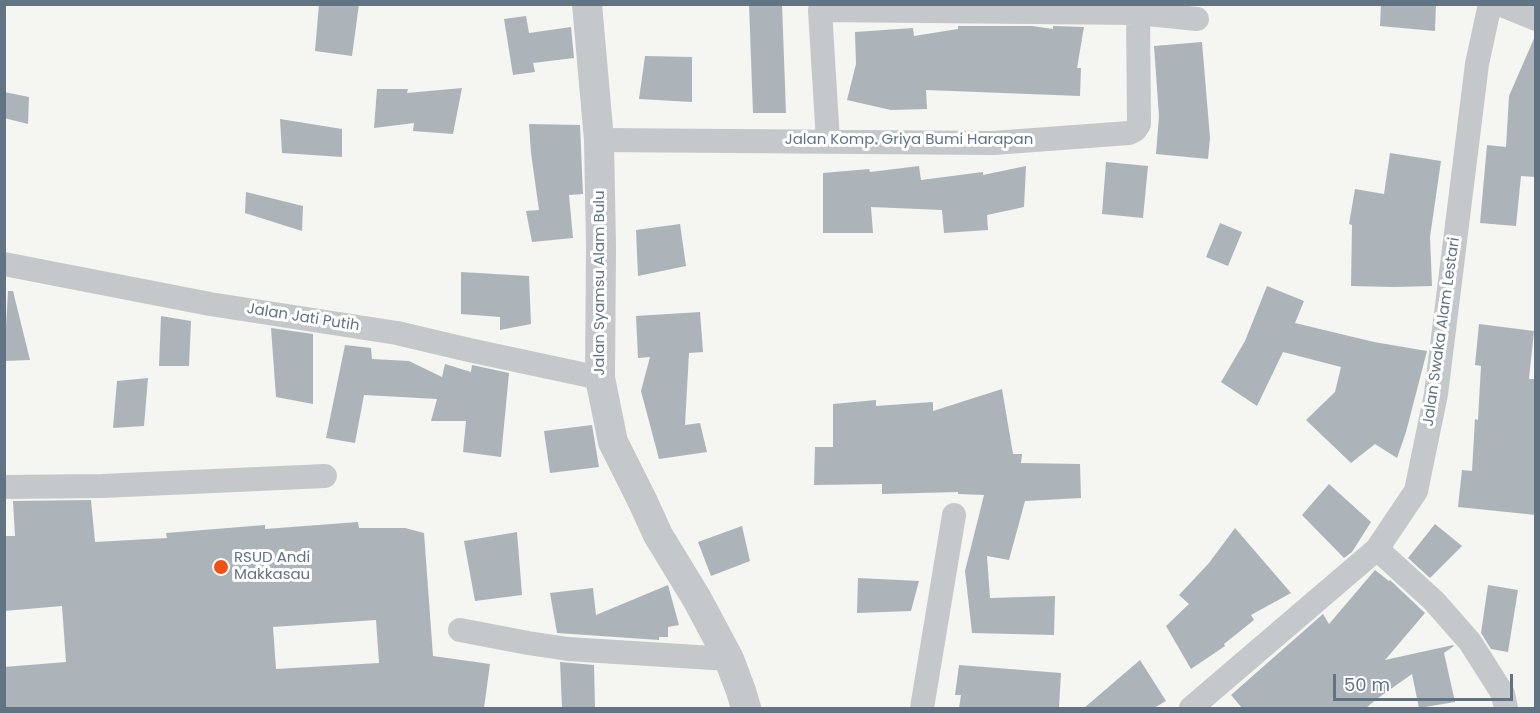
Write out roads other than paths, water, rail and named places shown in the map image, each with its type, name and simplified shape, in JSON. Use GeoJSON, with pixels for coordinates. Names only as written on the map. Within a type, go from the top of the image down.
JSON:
{"type":"FeatureCollection","features":[{"type":"Feature","properties":{"kind":"street","name":"Jalan Syamsu Alam Bulu"},"geometry":{"type":"LineString","coordinates":[[587,4],[599,140],[600,378],[613,442],[658,535],[697,598],[729,659],[746,708]]}},
{"type":"Feature","properties":{"kind":"street","name":"Jalan Swaka Alam Lestari"},"geometry":{"type":"LineString","coordinates":[[1191,708],[1377,549],[1416,491],[1436,394],[1477,64],[1490,4]]}},
{"type":"Feature","properties":{"kind":"street"},"geometry":{"type":"LineString","coordinates":[[1499,4],[1536,19]]}},
{"type":"Feature","properties":{"kind":"street"},"geometry":{"type":"LineString","coordinates":[[828,141],[819,7],[1083,8],[1197,19]]}},
{"type":"Feature","properties":{"kind":"street","name":"Jalan Komp. Griya Bumi Harapan"},"geometry":{"type":"LineString","coordinates":[[599,140],[993,143],[1128,133],[1135,130],[1139,124],[1138,13]]}},
{"type":"Feature","properties":{"kind":"street","name":"Jalan Jati Putih"},"geometry":{"type":"LineString","coordinates":[[4,264],[210,304],[397,333],[600,378]]}},
{"type":"Feature","properties":{"kind":"street"},"geometry":{"type":"LineString","coordinates":[[4,487],[102,486],[325,476]]}},
{"type":"Feature","properties":{"kind":"street"},"geometry":{"type":"LineString","coordinates":[[922,708],[954,515]]}},
{"type":"Feature","properties":{"kind":"street"},"geometry":{"type":"LineString","coordinates":[[1377,549],[1434,601],[1470,642],[1503,694],[1506,708]]}},
{"type":"Feature","properties":{"kind":"street"},"geometry":{"type":"LineString","coordinates":[[460,630],[568,649],[729,659]]}},
{"type":"Feature","properties":{"kind":"place","name":"RSUD Andi Makkasau"},"geometry":{"type":"Point","coordinates":[221,567]}}]}
